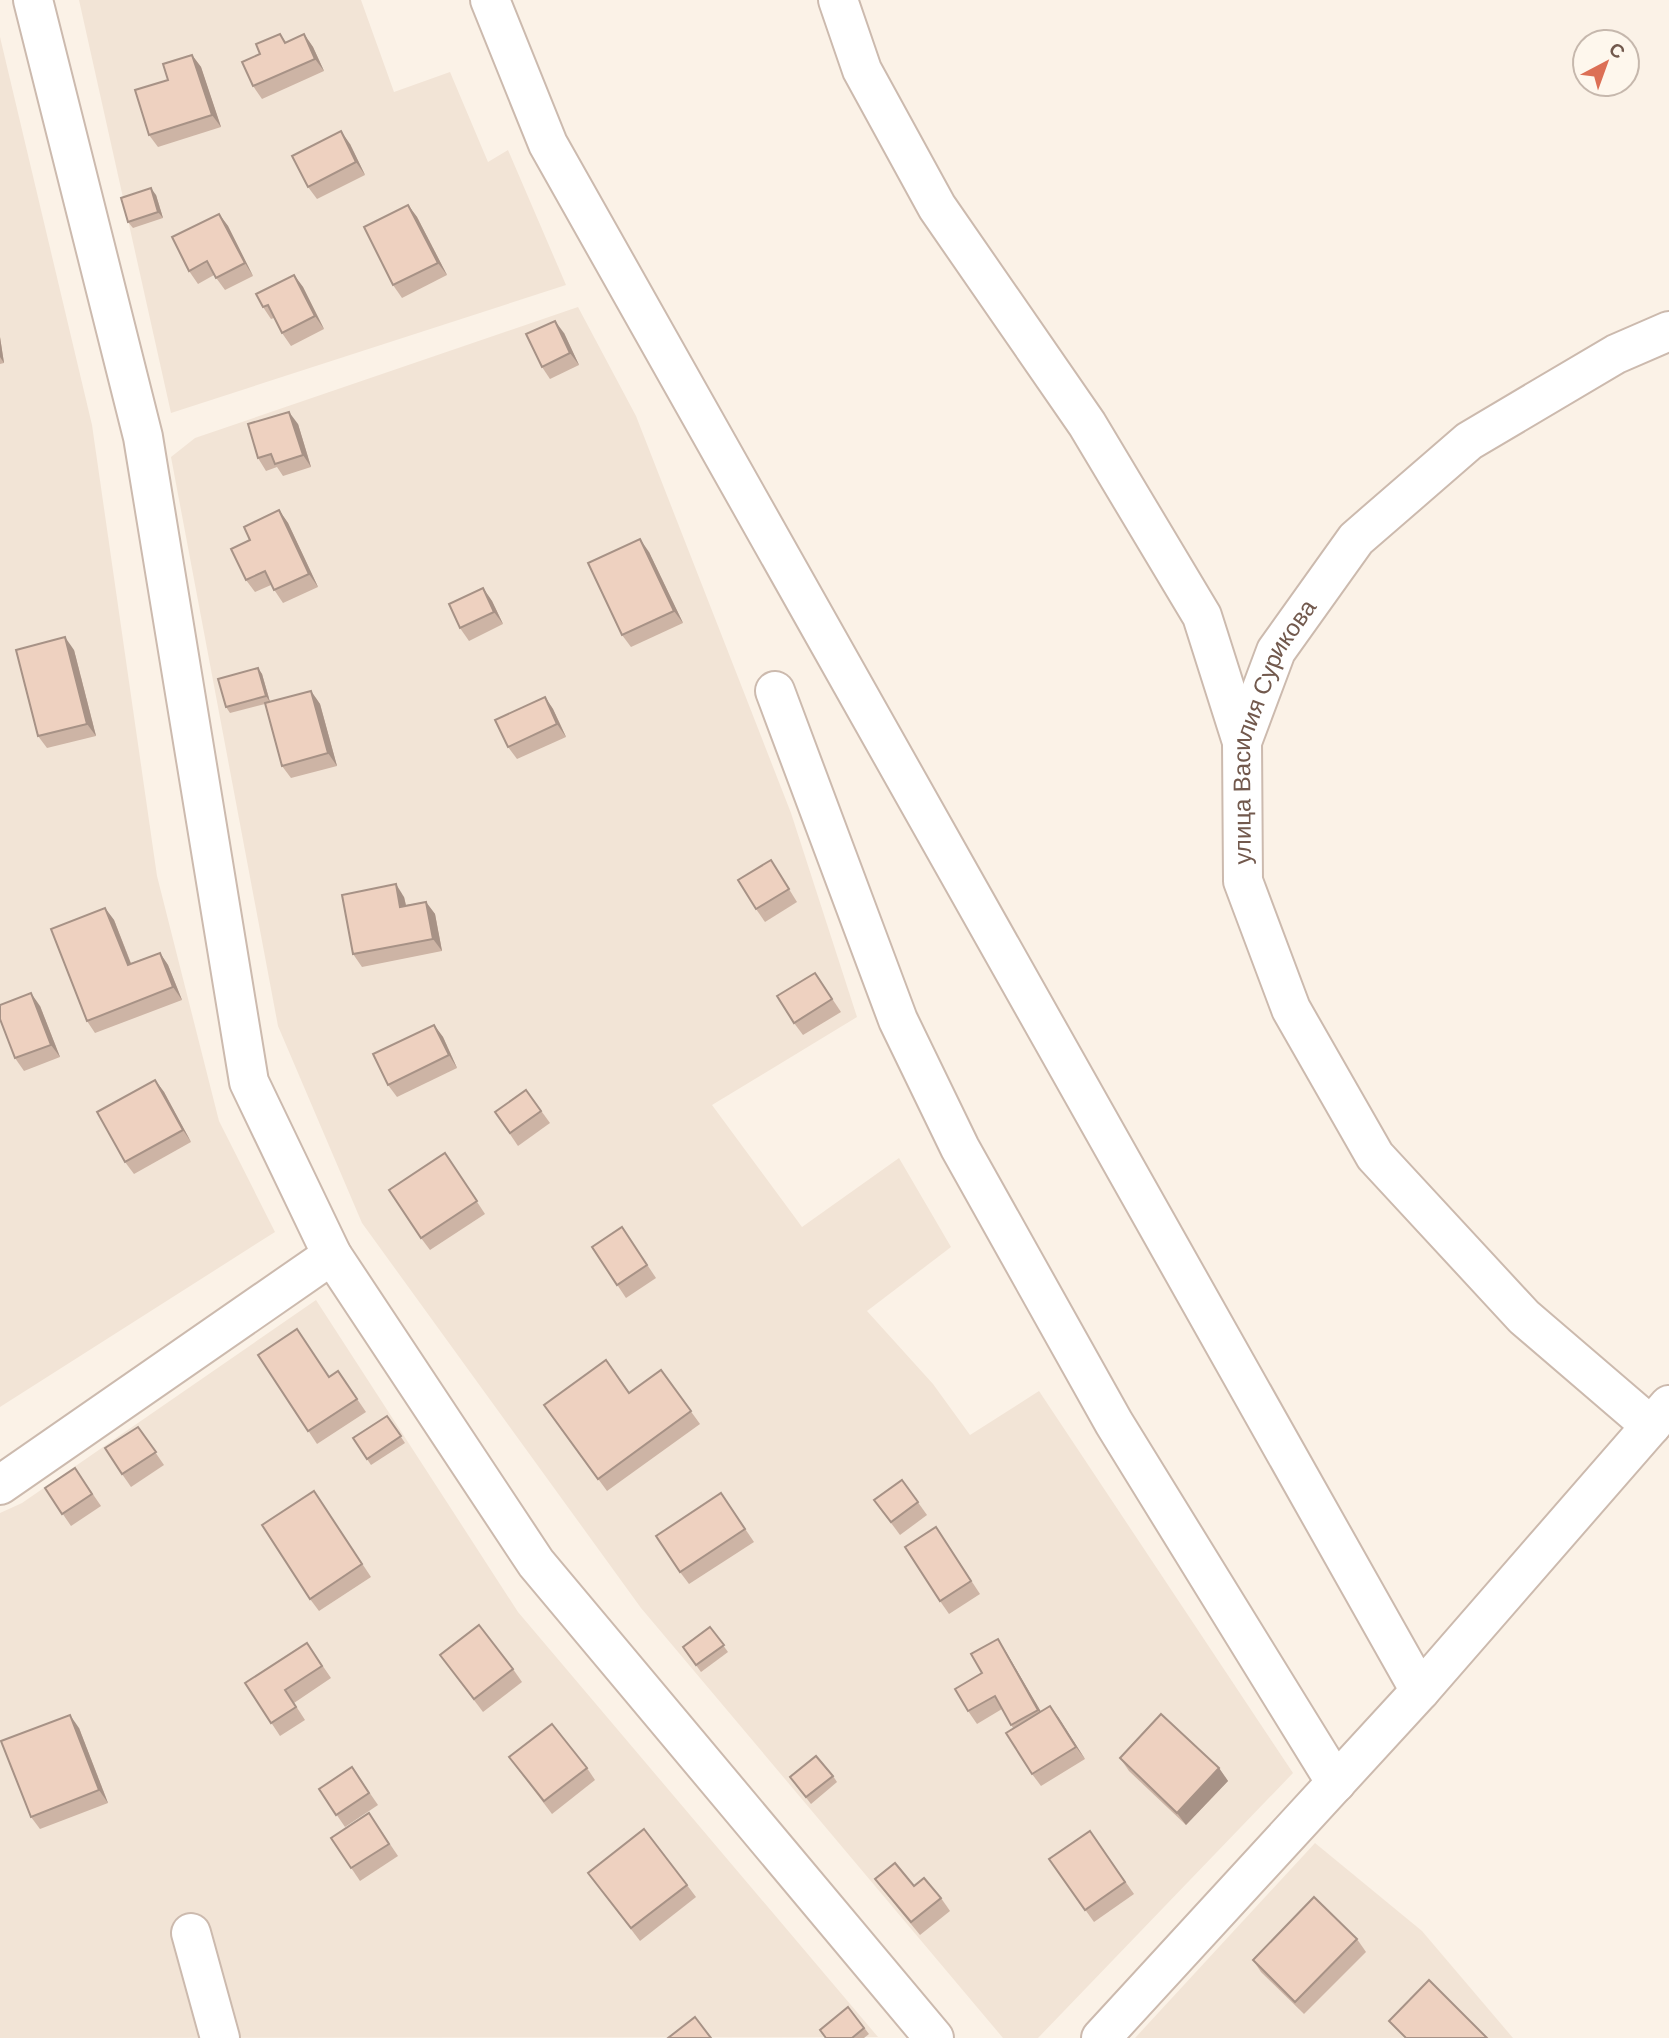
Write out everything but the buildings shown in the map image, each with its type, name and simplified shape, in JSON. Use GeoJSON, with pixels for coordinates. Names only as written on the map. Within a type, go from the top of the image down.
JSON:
{"type":"FeatureCollection","features":[{"type":"Feature","properties":{"kind":"street"},"geometry":{"type":"LineString","coordinates":[[33,0],[143,437],[249,1082],[332,1255],[536,1563],[934,2038]]}},
{"type":"Feature","properties":{"kind":"street"},"geometry":{"type":"LineString","coordinates":[[490,0],[548,144],[1420,1691]]}},
{"type":"Feature","properties":{"kind":"street"},"geometry":{"type":"LineString","coordinates":[[838,0],[862,70],[937,207],[1087,424],[1202,616],[1241,742]]}},
{"type":"Feature","properties":{"kind":"street","name":"улица Василия Сурикова"},"geometry":{"type":"LineString","coordinates":[[1660,1415],[1524,1317],[1375,1156],[1291,1009],[1243,881],[1241,742],[1276,651],[1356,539],[1469,441],[1616,354],[1669,331]]}},
{"type":"Feature","properties":{"kind":"street"},"geometry":{"type":"LineString","coordinates":[[775,691],[898,1020],[960,1148],[1114,1423],[1336,1783]]}},
{"type":"Feature","properties":{"kind":"street"},"geometry":{"type":"LineString","coordinates":[[0,1485],[332,1255]]}},
{"type":"Feature","properties":{"kind":"street"},"geometry":{"type":"LineString","coordinates":[[1101,2038],[1420,1691],[1660,1415]]}},
{"type":"Feature","properties":{"kind":"street"},"geometry":{"type":"LineString","coordinates":[[191,1933],[220,2038]]}},
{"type":"Feature","properties":{"kind":"shaded area"},"geometry":{"type":"Polygon","coordinates":[[[79,0],[361,0],[394,92],[450,72],[488,162],[508,150],[566,285],[171,413],[79,0]]]}},
{"type":"Feature","properties":{"kind":"shaded area"},"geometry":{"type":"Polygon","coordinates":[[[0,37],[92,425],[157,876],[219,1121],[275,1232],[0,1407],[0,37]]]}},
{"type":"Feature","properties":{"kind":"shaded area"},"geometry":{"type":"Polygon","coordinates":[[[578,307],[636,416],[791,813],[857,1017],[712,1105],[802,1227],[899,1158],[951,1247],[867,1311],[933,1384],[970,1435],[1039,1391],[1293,1773],[1038,2038],[1003,2038],[641,1608],[362,1223],[278,1026],[171,457],[195,438],[578,307]]]}},
{"type":"Feature","properties":{"kind":"shaded area"},"geometry":{"type":"Polygon","coordinates":[[[316,1300],[518,1612],[878,2037],[0,2038],[0,1513],[22,1503],[316,1300]]]}},
{"type":"Feature","properties":{"kind":"shaded area"},"geometry":{"type":"Polygon","coordinates":[[[1315,1843],[1422,1931],[1513,2038],[1135,2038],[1315,1843]]]}}]}
